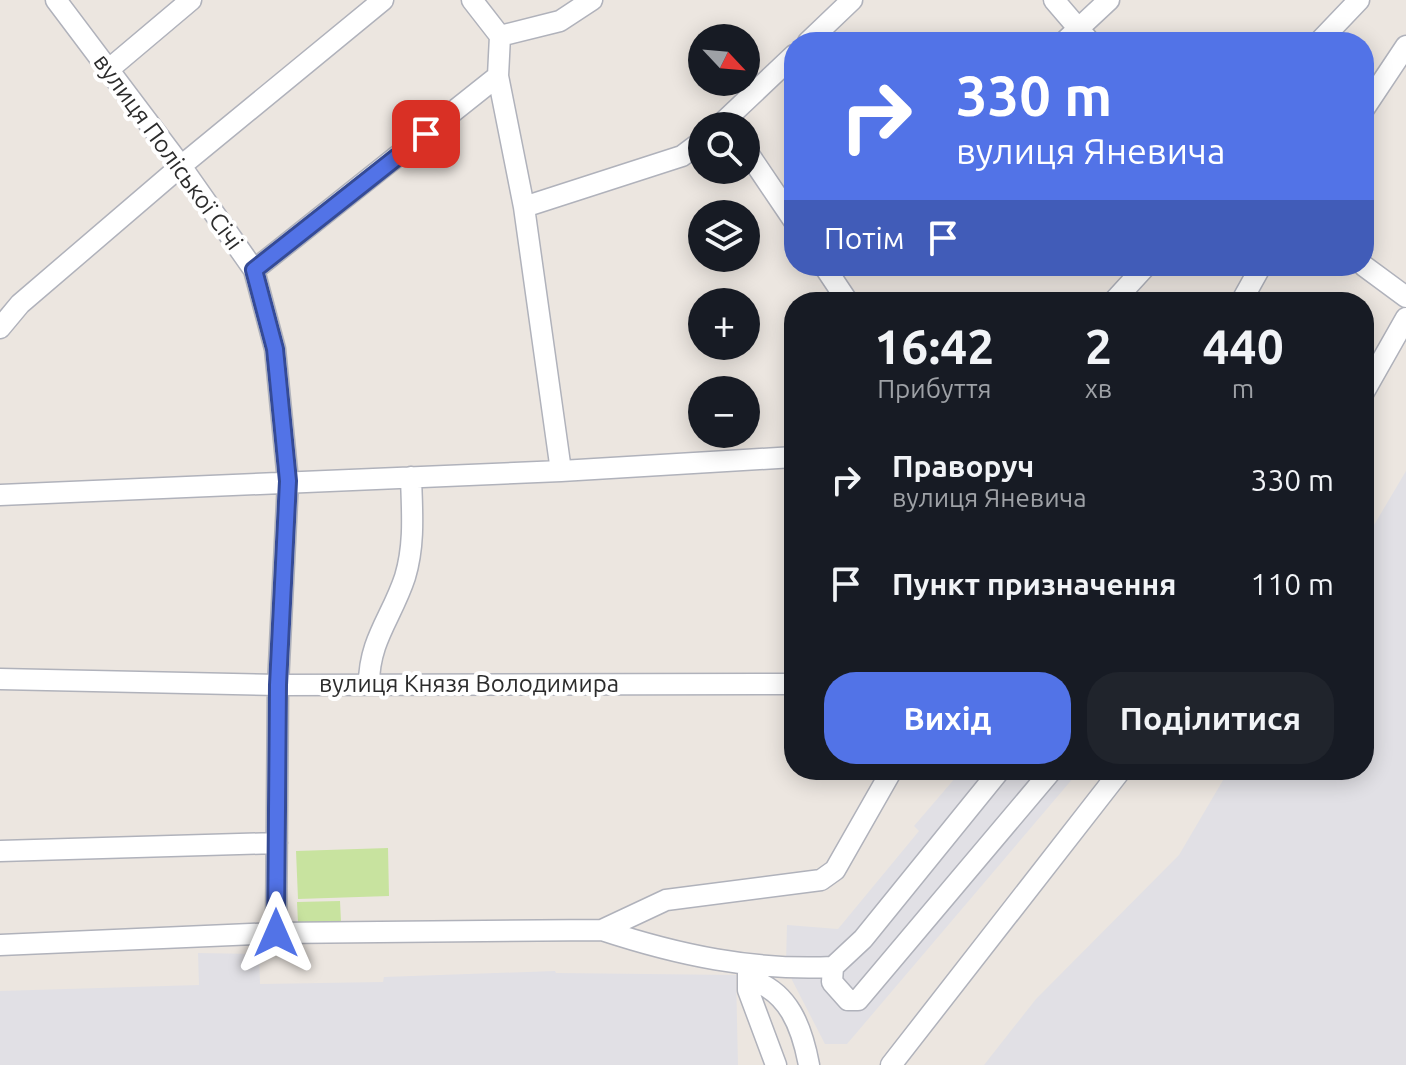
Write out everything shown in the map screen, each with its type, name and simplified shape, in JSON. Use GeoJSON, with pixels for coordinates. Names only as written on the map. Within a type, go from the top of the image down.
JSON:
{"type":"FeatureCollection","features":[{"type":"Feature","properties":{"kind":"street","name":"вулиця Поліської Січі"},"geometry":{"type":"LineString","coordinates":[[56,0],[181,166],[254,270],[275,349],[288,481],[278,685],[276,933]]}},
{"type":"Feature","properties":{"kind":"street"},"geometry":{"type":"LineString","coordinates":[[108,70],[191,0]]}},
{"type":"Feature","properties":{"kind":"street"},"geometry":{"type":"LineString","coordinates":[[0,328],[20,304],[181,166],[383,0]]}},
{"type":"Feature","properties":{"kind":"street"},"geometry":{"type":"LineString","coordinates":[[472,0],[500,36],[498,76],[524,207],[561,471]]}},
{"type":"Feature","properties":{"kind":"street"},"geometry":{"type":"LineString","coordinates":[[500,36],[560,21],[592,0]]}},
{"type":"Feature","properties":{"kind":"street"},"geometry":{"type":"LineString","coordinates":[[818,32],[852,0]]}},
{"type":"Feature","properties":{"kind":"street"},"geometry":{"type":"LineString","coordinates":[[1054,0],[1074,32]]}},
{"type":"Feature","properties":{"kind":"street"},"geometry":{"type":"LineString","coordinates":[[1081,32],[1109,0]]}},
{"type":"Feature","properties":{"kind":"street"},"geometry":{"type":"LineString","coordinates":[[1329,32],[1359,0]]}},
{"type":"Feature","properties":{"kind":"street"},"geometry":{"type":"LineString","coordinates":[[1374,94],[1406,46]]}},
{"type":"Feature","properties":{"kind":"street"},"geometry":{"type":"LineString","coordinates":[[737,112],[784,65]]}},
{"type":"Feature","properties":{"kind":"street"},"geometry":{"type":"LineString","coordinates":[[254,270],[498,76]]}},
{"type":"Feature","properties":{"kind":"street"},"geometry":{"type":"LineString","coordinates":[[524,207],[688,152]]}},
{"type":"Feature","properties":{"kind":"street"},"geometry":{"type":"LineString","coordinates":[[760,171],[784,206]]}},
{"type":"Feature","properties":{"kind":"street"},"geometry":{"type":"LineString","coordinates":[[1374,273],[1406,297]]}},
{"type":"Feature","properties":{"kind":"street"},"geometry":{"type":"LineString","coordinates":[[1122,292],[1137,276]]}},
{"type":"Feature","properties":{"kind":"street"},"geometry":{"type":"LineString","coordinates":[[1374,374],[1406,318]]}},
{"type":"Feature","properties":{"kind":"street"},"geometry":{"type":"LineString","coordinates":[[0,495],[561,471],[784,458]]}},
{"type":"Feature","properties":{"kind":"street"},"geometry":{"type":"LineString","coordinates":[[369,684],[372,649],[398,595],[410,556],[413,530],[411,477]]}},
{"type":"Feature","properties":{"kind":"street","name":"вулиця Князя Володимира"},"geometry":{"type":"LineString","coordinates":[[0,679],[278,685],[784,684]]}},
{"type":"Feature","properties":{"kind":"street"},"geometry":{"type":"LineString","coordinates":[[602,930],[666,900],[821,880],[835,870],[886,780]]}},
{"type":"Feature","properties":{"kind":"street"},"geometry":{"type":"LineString","coordinates":[[0,945],[276,933],[602,930],[748,972],[833,967],[863,939],[992,780]]}},
{"type":"Feature","properties":{"kind":"street"},"geometry":{"type":"LineString","coordinates":[[833,967],[832,982],[848,1000],[858,1000],[1038,780]]}},
{"type":"Feature","properties":{"kind":"street"},"geometry":{"type":"LineString","coordinates":[[891,1065],[1113,780]]}},
{"type":"Feature","properties":{"kind":"street"},"geometry":{"type":"LineString","coordinates":[[0,851],[277,843]]}},
{"type":"Feature","properties":{"kind":"street"},"geometry":{"type":"LineString","coordinates":[[748,972],[748,990],[776,1065]]}},
{"type":"Feature","properties":{"kind":"street"},"geometry":{"type":"LineString","coordinates":[[748,972],[785,1001],[803,1033],[809,1065]]}},
{"type":"Feature","properties":{"kind":"shaded area"},"geometry":{"type":"Polygon","coordinates":[[[1406,471],[1406,1065],[984,1065],[1036,999],[1179,855],[1223,780],[1374,780],[1374,525],[1406,471]]]}},
{"type":"Feature","properties":{"kind":"shaded area"},"geometry":{"type":"Polygon","coordinates":[[[953,780],[1071,780],[847,1044],[825,1044],[786,962],[787,925],[838,929],[919,831],[914,826],[953,780]]]}},
{"type":"Feature","properties":{"kind":"shaded area"},"geometry":{"type":"Polygon","coordinates":[[[198,953],[259,954],[260,984],[383,982],[384,977],[555,971],[736,975],[738,1065],[0,1065],[0,991],[199,985],[198,953]]]}},
{"type":"Feature","properties":{"kind":"green space"},"geometry":{"type":"Polygon","coordinates":[[[388,848],[389,896],[298,899],[296,851],[388,848]]]}},
{"type":"Feature","properties":{"kind":"green space"},"geometry":{"type":"Polygon","coordinates":[[[340,901],[341,922],[298,923],[297,902],[340,901]]]}},
{"type":"Feature","properties":{"kind":"route"},"geometry":{"type":"LineString","coordinates":[[276,933],[278,685],[288,481],[275,349],[254,270],[426,134]]}}]}
